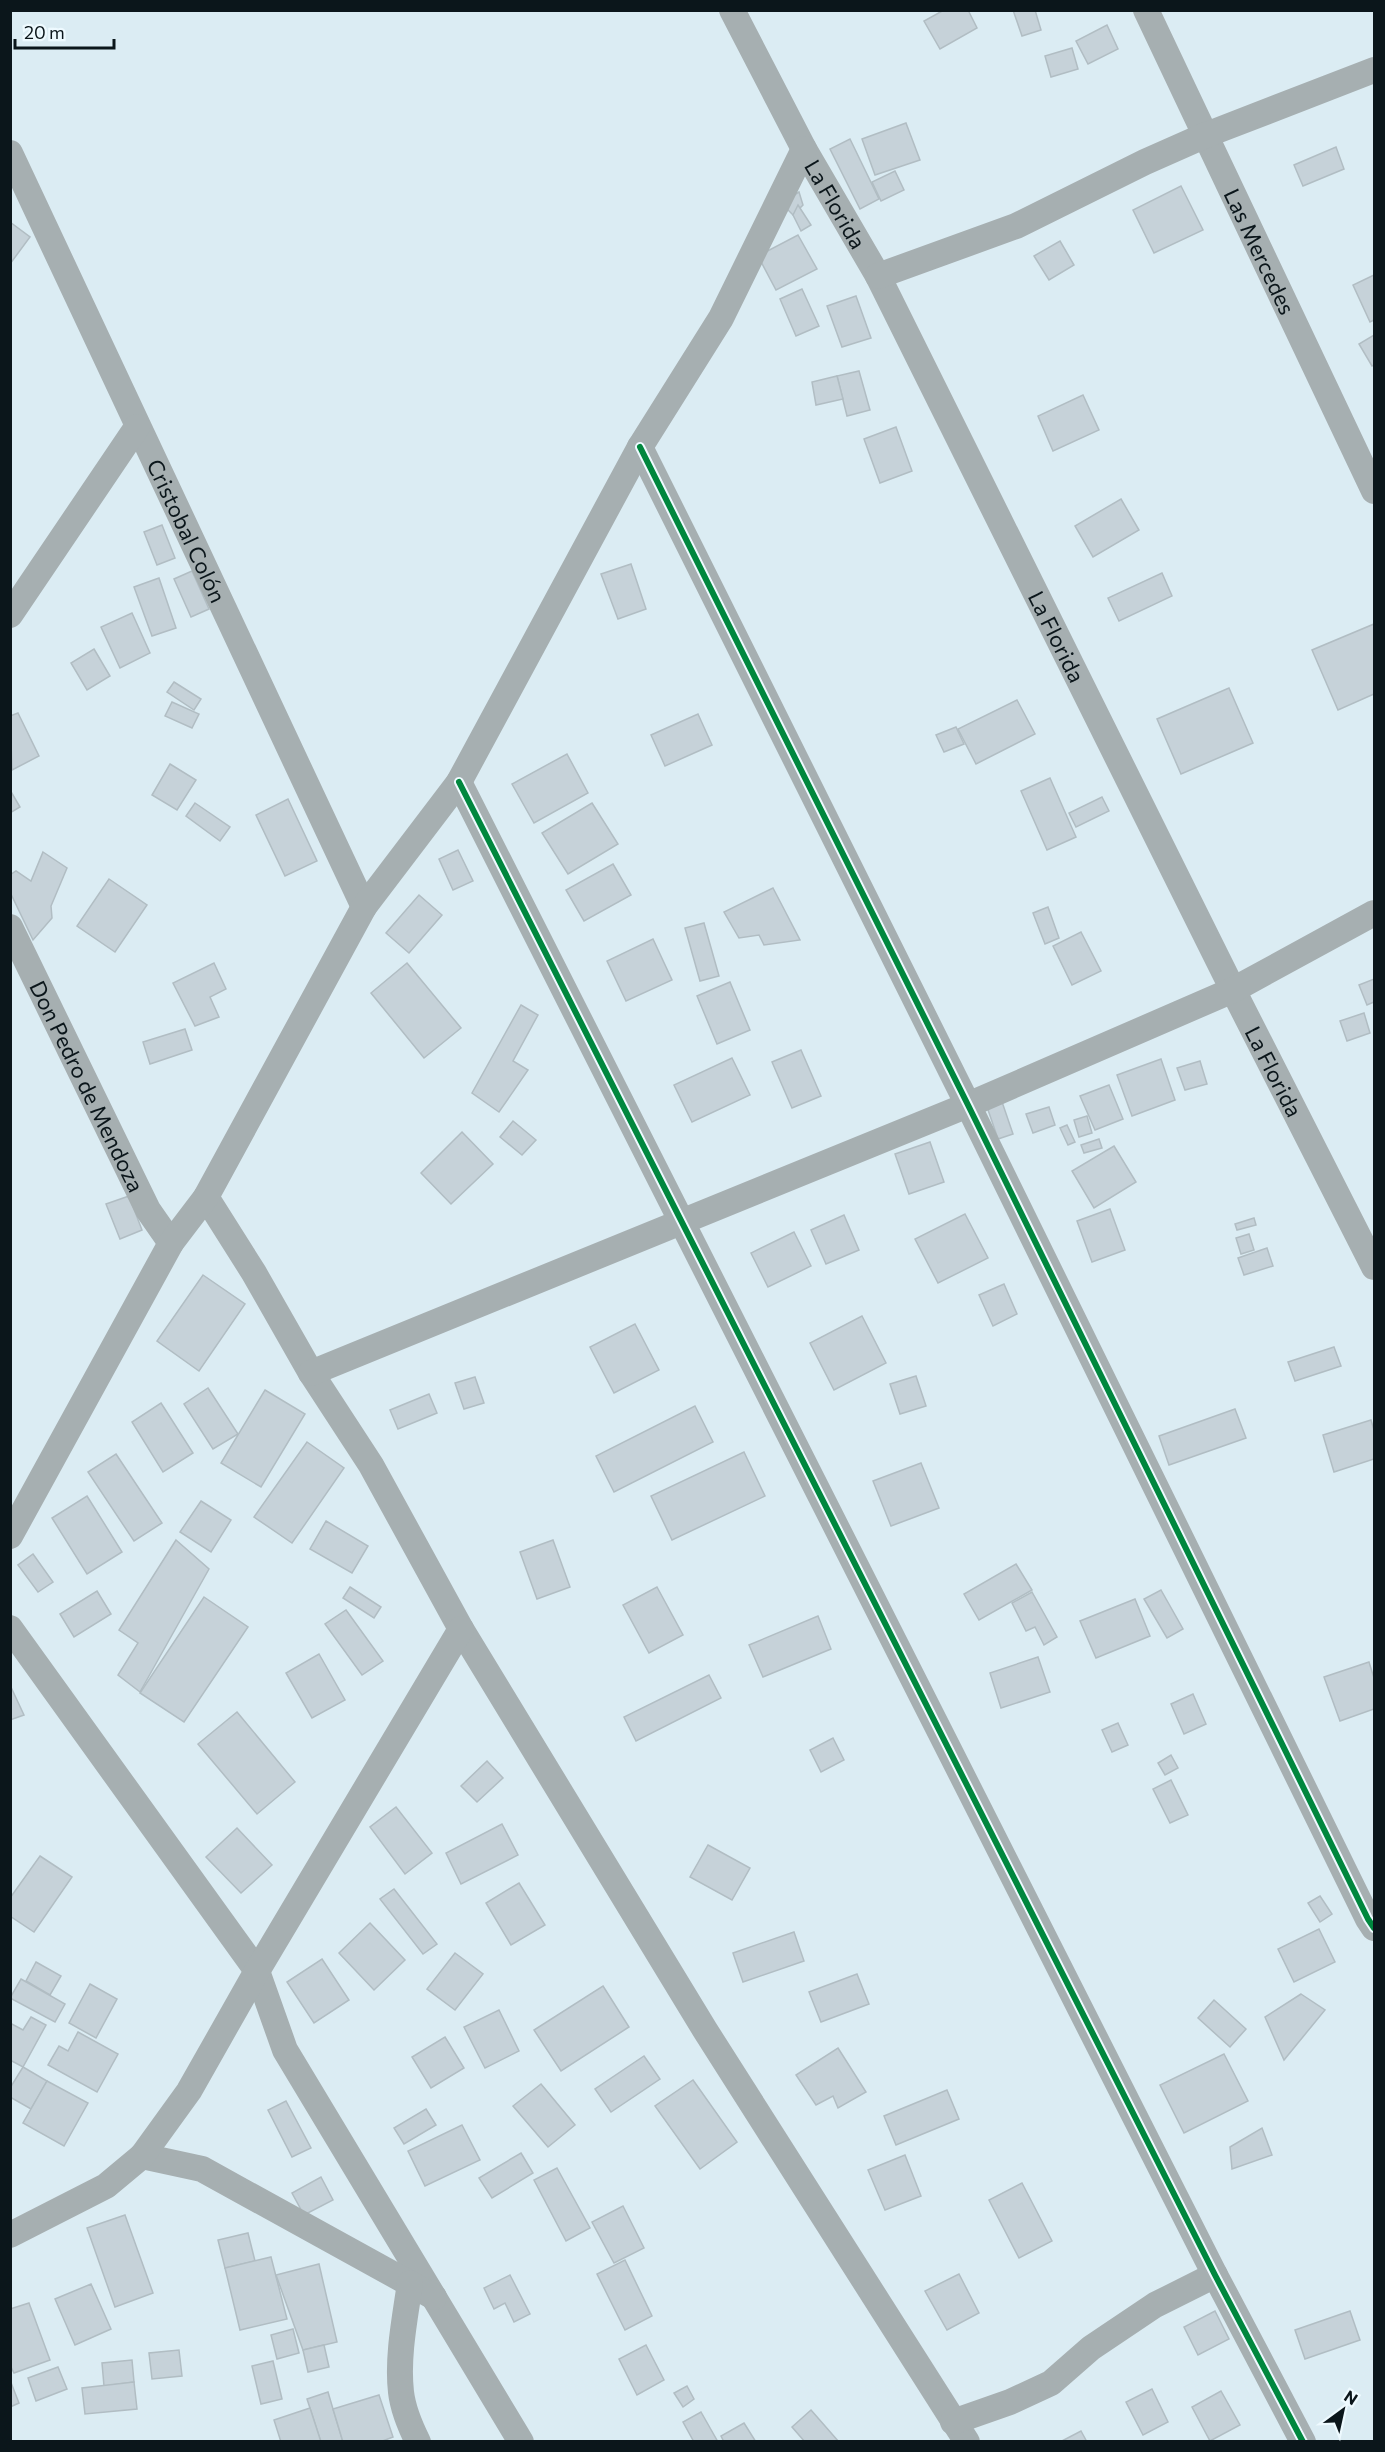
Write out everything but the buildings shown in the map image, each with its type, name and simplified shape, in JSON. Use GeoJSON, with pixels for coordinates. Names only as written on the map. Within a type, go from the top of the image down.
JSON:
{"type":"FeatureCollection","features":[{"type":"Feature","properties":{"kind":"street","name":"La Florida"},"geometry":{"type":"LineString","coordinates":[[732,10],[804,149],[878,276],[1233,990],[1374,1267]]}},
{"type":"Feature","properties":{"kind":"street","name":"Las Mercedes"},"geometry":{"type":"LineString","coordinates":[[1146,10],[1373,486]]}},
{"type":"Feature","properties":{"kind":"street"},"geometry":{"type":"LineString","coordinates":[[878,276],[1016,226],[1145,162],[1206,135],[1374,70]]}},
{"type":"Feature","properties":{"kind":"street"},"geometry":{"type":"LineString","coordinates":[[10,1536],[171,1243],[206,1197],[364,907],[459,782],[640,447],[721,318],[804,149]]}},
{"type":"Feature","properties":{"kind":"street","name":"Cristobal Colón"},"geometry":{"type":"LineString","coordinates":[[10,153],[364,907]]}},
{"type":"Feature","properties":{"kind":"street"},"geometry":{"type":"LineString","coordinates":[[10,615],[137,427]]}},
{"type":"Feature","properties":{"kind":"street"},"geometry":{"type":"LineString","coordinates":[[640,447],[968,1105],[1368,1920],[1374,1928]]}},
{"type":"Feature","properties":{"kind":"street"},"geometry":{"type":"LineString","coordinates":[[459,782],[1215,2275],[1303,2442]]}},
{"type":"Feature","properties":{"kind":"street"},"geometry":{"type":"LineString","coordinates":[[311,1373],[968,1105],[1233,990],[1374,913]]}},
{"type":"Feature","properties":{"kind":"street","name":"Don Pedro de Mendoza"},"geometry":{"type":"LineString","coordinates":[[10,927],[148,1210],[171,1243]]}},
{"type":"Feature","properties":{"kind":"street"},"geometry":{"type":"LineString","coordinates":[[206,1197],[254,1273],[311,1373],[371,1465],[461,1629],[705,2030],[960,2432],[1010,2402],[1051,2383],[1091,2348],[1155,2305],[1215,2275]]}},
{"type":"Feature","properties":{"kind":"street"},"geometry":{"type":"LineString","coordinates":[[10,1628],[257,1971],[285,2050],[521,2442]]}},
{"type":"Feature","properties":{"kind":"street"},"geometry":{"type":"LineString","coordinates":[[10,2235],[106,2186],[142,2156],[189,2091],[257,1971],[461,1629]]}},
{"type":"Feature","properties":{"kind":"street"},"geometry":{"type":"LineString","coordinates":[[142,2156],[202,2169],[436,2298]]}},
{"type":"Feature","properties":{"kind":"street"},"geometry":{"type":"LineString","coordinates":[[410,2283],[402,2343],[401,2391],[407,2419],[418,2442]]}},
{"type":"Feature","properties":{"kind":"cycle path"},"geometry":{"type":"LineString","coordinates":[[640,447],[1374,1928]]}},
{"type":"Feature","properties":{"kind":"cycle path"},"geometry":{"type":"LineString","coordinates":[[459,782],[1215,2275],[1303,2442]]}}]}
